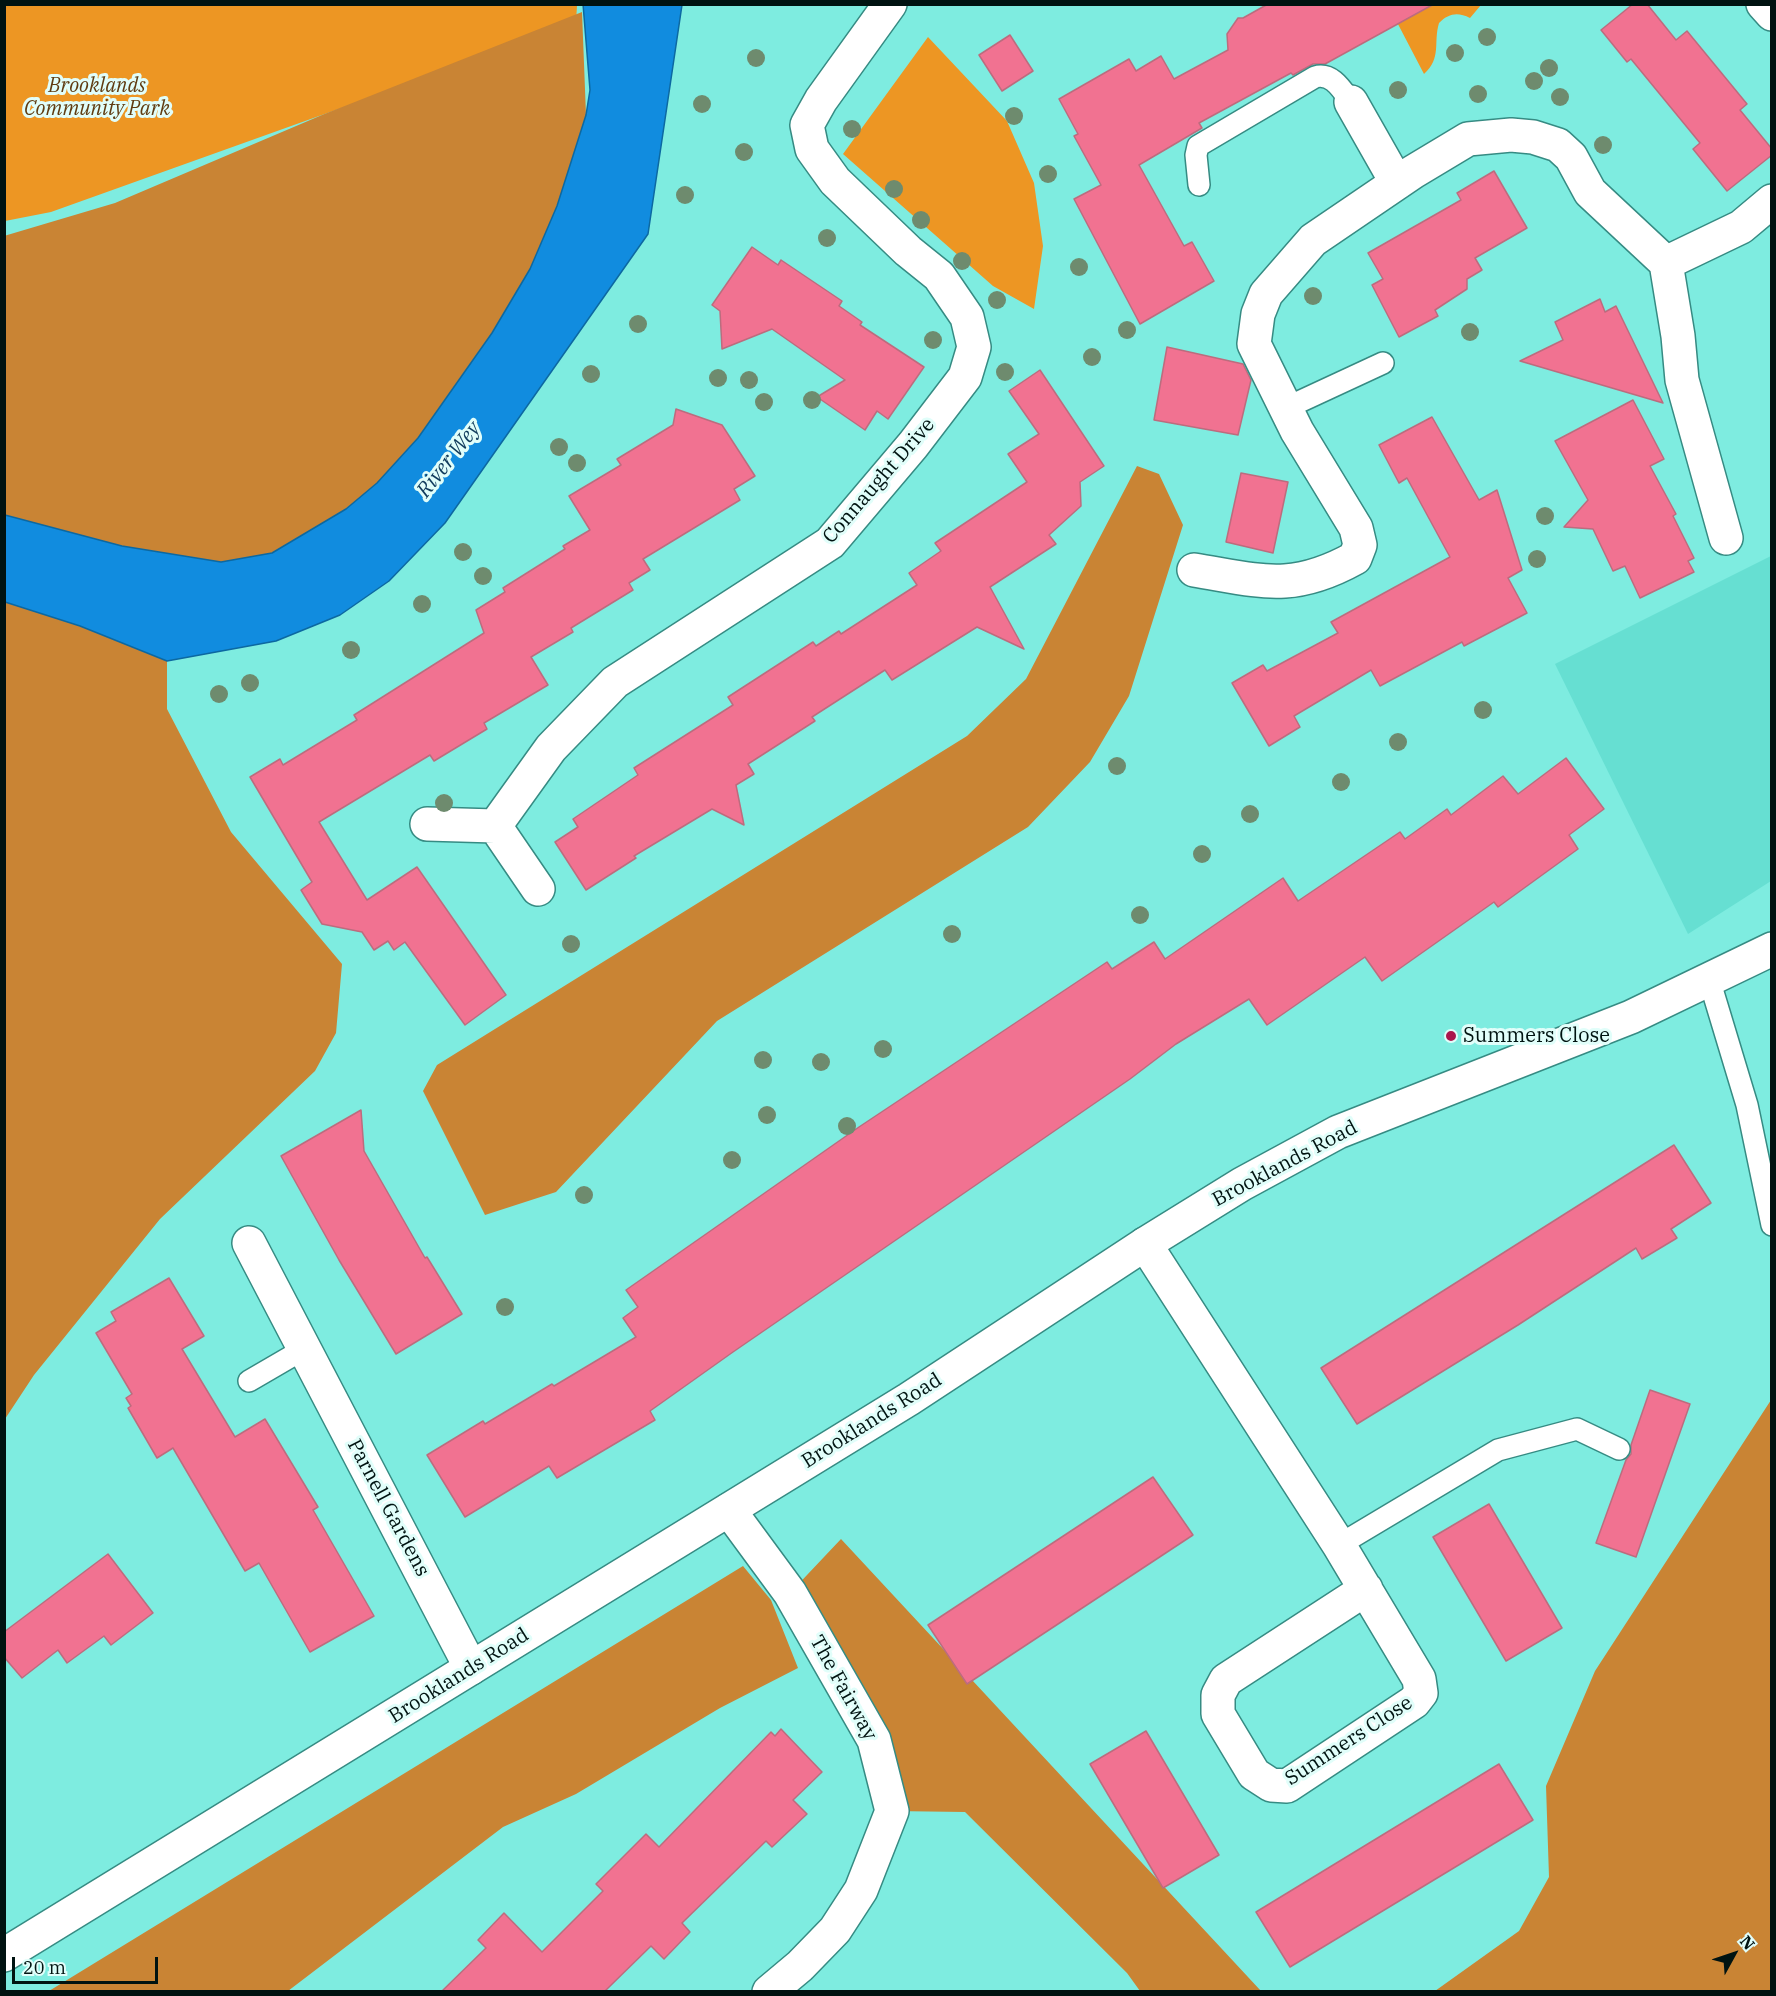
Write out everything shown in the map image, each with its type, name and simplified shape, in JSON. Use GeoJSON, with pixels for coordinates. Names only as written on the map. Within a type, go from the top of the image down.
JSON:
{"type":"FeatureCollection","features":[{"type":"Feature","properties":{"kind":"street","name":"Connaught Drive"},"geometry":{"type":"LineString","coordinates":[[495,826],[551,748],[615,682],[830,543],[914,445],[965,377],[974,347],[968,317],[939,276],[908,251],[835,181],[812,149],[807,125],[821,100],[890,4]]}},
{"type":"Feature","properties":{"kind":"street"},"geometry":{"type":"LineString","coordinates":[[1763,4],[1772,14]]}},
{"type":"Feature","properties":{"kind":"street"},"geometry":{"type":"LineString","coordinates":[[1351,102],[1397,183]]}},
{"type":"Feature","properties":{"kind":"street"},"geometry":{"type":"LineString","coordinates":[[1194,570],[1272,583],[1300,581],[1355,558],[1360,545],[1356,528],[1286,408],[1254,344],[1258,314],[1266,294],[1313,240],[1397,183],[1468,139],[1511,135],[1547,140],[1571,158],[1590,192],[1666,263],[1678,336],[1682,380],[1726,538]]}},
{"type":"Feature","properties":{"kind":"street"},"geometry":{"type":"LineString","coordinates":[[1666,263],[1741,227],[1772,201]]}},
{"type":"Feature","properties":{"kind":"street"},"geometry":{"type":"LineString","coordinates":[[427,824],[495,826],[538,889]]}},
{"type":"Feature","properties":{"kind":"street","name":"Brooklands Road"},"geometry":{"type":"LineString","coordinates":[[4,1955],[909,1399],[1145,1244],[1242,1184],[1338,1132],[1631,1017],[1772,949]]}},
{"type":"Feature","properties":{"kind":"street","name":"Parnell Gardens"},"geometry":{"type":"LineString","coordinates":[[249,1243],[471,1668]]}},
{"type":"Feature","properties":{"kind":"street","name":"Summers Close"},"geometry":{"type":"LineString","coordinates":[[1145,1244],[1339,1545],[1366,1589],[1419,1679],[1421,1693],[1414,1702],[1287,1786],[1271,1785],[1254,1774],[1218,1714],[1218,1695],[1226,1680],[1366,1589]]}},
{"type":"Feature","properties":{"kind":"street","name":"The Fairway"},"geometry":{"type":"LineString","coordinates":[[729,1510],[790,1593],[874,1740],[892,1810],[861,1890],[836,1930],[800,1966],[769,1992]]}},
{"type":"Feature","properties":{"kind":"lane"},"geometry":{"type":"LineString","coordinates":[[1199,185],[1196,155],[1198,146],[1315,77],[1322,75],[1329,78],[1351,102]]}},
{"type":"Feature","properties":{"kind":"lane"},"geometry":{"type":"LineString","coordinates":[[1286,408],[1383,363]]}},
{"type":"Feature","properties":{"kind":"lane"},"geometry":{"type":"LineString","coordinates":[[1709,979],[1747,1105],[1772,1225]]}},
{"type":"Feature","properties":{"kind":"lane"},"geometry":{"type":"LineString","coordinates":[[249,1381],[304,1349]]}},
{"type":"Feature","properties":{"kind":"lane"},"geometry":{"type":"LineString","coordinates":[[1339,1545],[1498,1450],[1577,1429],[1618,1449]]}},
{"type":"Feature","properties":{"kind":"shaded area"},"geometry":{"type":"Polygon","coordinates":[[[582,12],[586,115],[557,206],[530,269],[492,333],[418,438],[377,483],[346,509],[272,553],[221,562],[122,546],[5,515],[4,236],[115,203],[322,115],[582,12]]]}},
{"type":"Feature","properties":{"kind":"shaded area"},"geometry":{"type":"Polygon","coordinates":[[[1137,466],[1159,474],[1183,525],[1129,696],[1090,762],[1028,827],[717,1021],[556,1192],[485,1215],[423,1091],[437,1065],[967,736],[1026,679],[1137,466]]]}},
{"type":"Feature","properties":{"kind":"shaded area"},"geometry":{"type":"Polygon","coordinates":[[[1771,556],[1771,881],[1688,934],[1555,664],[1771,556]]]}},
{"type":"Feature","properties":{"kind":"shaded area"},"geometry":{"type":"Polygon","coordinates":[[[5,602],[80,626],[167,661],[167,709],[231,832],[342,964],[336,1033],[315,1071],[160,1219],[34,1375],[5,1419],[5,602]]]}},
{"type":"Feature","properties":{"kind":"shaded area"},"geometry":{"type":"Polygon","coordinates":[[[1771,1400],[1771,1991],[1435,1991],[1519,1931],[1549,1877],[1546,1786],[1595,1671],[1771,1400]]]}},
{"type":"Feature","properties":{"kind":"shaded area"},"geometry":{"type":"Polygon","coordinates":[[[841,1539],[1261,1991],[1140,1991],[1127,1973],[965,1812],[892,1811],[790,1593],[841,1539]]]}},
{"type":"Feature","properties":{"kind":"shaded area"},"geometry":{"type":"Polygon","coordinates":[[[743,1566],[771,1600],[798,1668],[720,1708],[576,1794],[503,1827],[288,1991],[49,1991],[743,1566]]]}},
{"type":"Feature","properties":{"kind":"green space","name":"Brooklands Community Park"},"geometry":{"type":"Polygon","coordinates":[[[5,5],[577,5],[576,24],[51,212],[5,221],[5,5]]]}},
{"type":"Feature","properties":{"kind":"green space"},"geometry":{"type":"Polygon","coordinates":[[[1388,5],[1481,5],[1470,18],[1454,14],[1439,23],[1435,56],[1430,68],[1424,74],[1388,5]]]}},
{"type":"Feature","properties":{"kind":"green space"},"geometry":{"type":"Polygon","coordinates":[[[928,37],[1007,121],[1034,183],[1043,246],[1034,309],[993,286],[843,154],[928,37]]]}},
{"type":"Feature","properties":{"kind":"water","name":"River Wey"},"geometry":{"type":"Polygon","coordinates":[[[583,4],[682,5],[648,234],[445,523],[389,581],[340,615],[276,641],[167,661],[80,626],[5,602],[5,515],[122,546],[221,562],[272,553],[346,509],[377,483],[418,438],[492,333],[530,269],[557,206],[586,115],[590,90],[583,4]]]}},
{"type":"Feature","properties":{"kind":"building"},"geometry":{"type":"Polygon","coordinates":[[[1268,4],[1434,4],[1325,64],[1313,64],[1293,75],[1291,73],[1199,123],[1202,128],[1139,165],[1184,246],[1192,242],[1214,281],[1140,324],[1074,199],[1101,185],[1074,136],[1078,134],[1059,99],[1129,59],[1136,71],[1161,56],[1174,79],[1228,50],[1227,34],[1238,18],[1243,18],[1268,4]]]}},
{"type":"Feature","properties":{"kind":"building"},"geometry":{"type":"Polygon","coordinates":[[[1633,4],[1647,4],[1676,40],[1687,31],[1747,104],[1740,110],[1772,149],[1772,155],[1727,191],[1693,149],[1700,143],[1631,59],[1627,62],[1601,30],[1633,4]]]}},
{"type":"Feature","properties":{"kind":"building"},"geometry":{"type":"Polygon","coordinates":[[[1010,35],[1033,71],[1002,91],[979,55],[1010,35]]]}},
{"type":"Feature","properties":{"kind":"building"},"geometry":{"type":"Polygon","coordinates":[[[1494,171],[1527,228],[1475,258],[1482,270],[1467,279],[1467,289],[1435,310],[1438,316],[1399,337],[1372,285],[1383,279],[1368,253],[1461,200],[1457,193],[1494,171]]]}},
{"type":"Feature","properties":{"kind":"building"},"geometry":{"type":"Polygon","coordinates":[[[752,247],[778,265],[781,260],[842,301],[839,306],[862,322],[860,325],[924,367],[888,419],[877,411],[865,430],[817,397],[845,380],[772,329],[722,349],[720,311],[712,305],[752,247]]]}},
{"type":"Feature","properties":{"kind":"building"},"geometry":{"type":"Polygon","coordinates":[[[1600,299],[1605,312],[1616,306],[1663,403],[1520,361],[1563,340],[1555,322],[1600,299]]]}},
{"type":"Feature","properties":{"kind":"building"},"geometry":{"type":"Polygon","coordinates":[[[1167,347],[1243,364],[1251,380],[1238,435],[1154,420],[1167,347]]]}},
{"type":"Feature","properties":{"kind":"building"},"geometry":{"type":"Polygon","coordinates":[[[1040,370],[1104,466],[1080,482],[1081,506],[1049,535],[1056,544],[990,587],[1024,649],[977,627],[892,680],[885,670],[812,717],[815,721],[748,764],[754,774],[736,785],[744,825],[712,809],[634,856],[636,858],[586,890],[555,842],[578,827],[573,819],[638,775],[634,768],[733,705],[728,697],[813,642],[816,646],[839,631],[841,634],[917,585],[909,573],[941,551],[935,543],[1027,482],[1008,454],[1039,434],[1009,391],[1040,370]]]}},
{"type":"Feature","properties":{"kind":"building"},"geometry":{"type":"Polygon","coordinates":[[[1633,400],[1664,459],[1650,466],[1676,514],[1673,516],[1694,558],[1688,561],[1694,572],[1640,598],[1625,566],[1613,571],[1593,529],[1564,527],[1588,500],[1555,441],[1633,400]]]}},
{"type":"Feature","properties":{"kind":"building"},"geometry":{"type":"Polygon","coordinates":[[[676,409],[722,425],[755,476],[734,489],[740,500],[643,559],[650,570],[629,583],[633,590],[571,628],[573,632],[531,657],[548,685],[484,723],[487,729],[434,761],[430,755],[319,822],[367,900],[417,867],[506,995],[465,1025],[405,942],[394,950],[388,941],[374,950],[362,932],[322,924],[301,890],[312,882],[250,777],[280,759],[283,765],[357,720],[354,715],[484,633],[476,610],[505,592],[503,588],[565,549],[563,546],[590,530],[569,496],[621,465],[617,459],[673,425],[676,409]]]}},
{"type":"Feature","properties":{"kind":"building"},"geometry":{"type":"Polygon","coordinates":[[[1432,417],[1479,500],[1497,490],[1522,570],[1508,578],[1527,613],[1464,646],[1462,642],[1380,686],[1371,670],[1294,716],[1300,727],[1269,746],[1232,683],[1263,665],[1267,671],[1338,633],[1331,622],[1450,557],[1407,478],[1399,483],[1379,445],[1432,417]]]}},
{"type":"Feature","properties":{"kind":"building"},"geometry":{"type":"Polygon","coordinates":[[[1241,473],[1288,482],[1273,553],[1226,542],[1241,473]]]}},
{"type":"Feature","properties":{"kind":"building"},"geometry":{"type":"Polygon","coordinates":[[[1566,758],[1604,809],[1569,835],[1578,849],[1498,907],[1494,902],[1382,981],[1365,957],[1267,1025],[1249,999],[1176,1044],[1130,1079],[733,1352],[650,1411],[655,1420],[557,1478],[549,1466],[465,1517],[427,1455],[483,1421],[485,1424],[552,1384],[554,1386],[636,1337],[623,1318],[638,1307],[626,1290],[859,1127],[1107,962],[1112,969],[1154,942],[1165,959],[1283,878],[1298,901],[1400,832],[1405,839],[1447,809],[1451,815],[1503,776],[1518,794],[1566,758]]]}},
{"type":"Feature","properties":{"kind":"building"},"geometry":{"type":"Polygon","coordinates":[[[361,1110],[364,1151],[425,1258],[427,1257],[462,1314],[396,1354],[339,1260],[281,1156],[361,1110]]]}},
{"type":"Feature","properties":{"kind":"building"},"geometry":{"type":"Polygon","coordinates":[[[1674,1145],[1711,1203],[1671,1229],[1677,1238],[1642,1259],[1636,1248],[1518,1325],[1357,1424],[1321,1368],[1674,1145]]]}},
{"type":"Feature","properties":{"kind":"building"},"geometry":{"type":"Polygon","coordinates":[[[169,1278],[204,1336],[182,1349],[235,1437],[265,1419],[318,1507],[313,1510],[374,1616],[310,1652],[259,1563],[245,1571],[173,1448],[157,1458],[128,1408],[131,1406],[126,1398],[132,1394],[96,1333],[116,1321],[111,1312],[169,1278]]]}},
{"type":"Feature","properties":{"kind":"building"},"geometry":{"type":"Polygon","coordinates":[[[1650,1390],[1690,1404],[1636,1557],[1596,1543],[1626,1460],[1631,1454],[1631,1445],[1650,1390]]]}},
{"type":"Feature","properties":{"kind":"building"},"geometry":{"type":"Polygon","coordinates":[[[1153,1477],[1193,1535],[967,1684],[928,1625],[1153,1477]]]}},
{"type":"Feature","properties":{"kind":"building"},"geometry":{"type":"Polygon","coordinates":[[[1489,1504],[1562,1628],[1506,1661],[1433,1537],[1489,1504]]]}},
{"type":"Feature","properties":{"kind":"building"},"geometry":{"type":"Polygon","coordinates":[[[108,1554],[153,1613],[111,1645],[104,1636],[67,1663],[58,1650],[22,1678],[4,1657],[4,1632],[108,1554]]]}},
{"type":"Feature","properties":{"kind":"building"},"geometry":{"type":"Polygon","coordinates":[[[781,1729],[822,1772],[793,1800],[807,1814],[772,1847],[766,1841],[682,1923],[690,1932],[664,1959],[651,1946],[605,1991],[441,1992],[486,1948],[478,1940],[504,1913],[542,1952],[603,1891],[596,1884],[646,1834],[659,1847],[771,1732],[775,1736],[781,1729]]]}},
{"type":"Feature","properties":{"kind":"building"},"geometry":{"type":"Polygon","coordinates":[[[1146,1731],[1219,1855],[1163,1888],[1090,1764],[1146,1731]]]}},
{"type":"Feature","properties":{"kind":"building"},"geometry":{"type":"Polygon","coordinates":[[[1499,1764],[1533,1820],[1290,1967],[1256,1912],[1499,1764]]]}},
{"type":"Feature","properties":{"kind":"place","name":"Summers Close"},"geometry":{"type":"Point","coordinates":[1451,1036]}}]}
